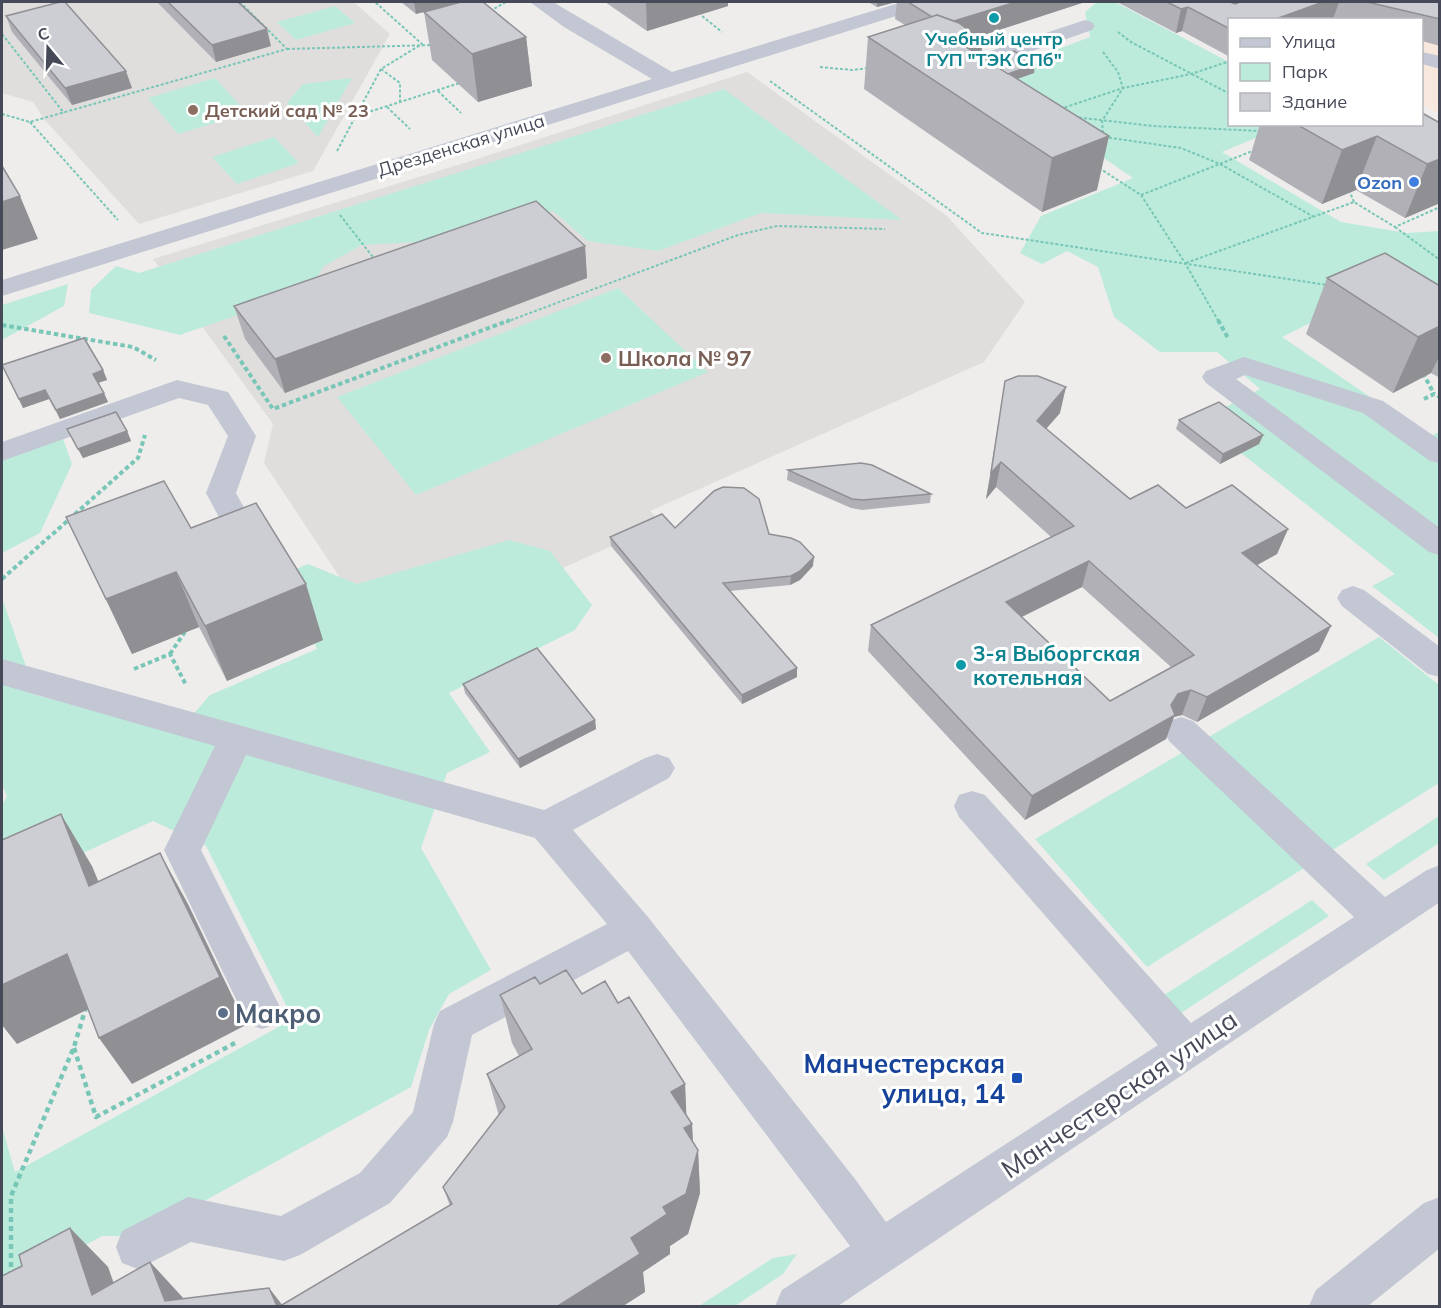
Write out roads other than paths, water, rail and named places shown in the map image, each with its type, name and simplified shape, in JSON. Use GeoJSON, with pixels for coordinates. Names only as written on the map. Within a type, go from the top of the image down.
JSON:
{"type":"FeatureCollection","features":[{"type":"Feature","properties":{"kind":"street"},"geometry":{"type":"LineString","coordinates":[[540,2],[571,23],[670,80]]}},
{"type":"Feature","properties":{"kind":"street","name":"Дрезденская улица"},"geometry":{"type":"LineString","coordinates":[[2,288],[921,2]]}},
{"type":"Feature","properties":{"kind":"street"},"geometry":{"type":"LineString","coordinates":[[865,19],[890,34]]}},
{"type":"Feature","properties":{"kind":"street"},"geometry":{"type":"LineString","coordinates":[[962,68],[1085,26]]}},
{"type":"Feature","properties":{"kind":"street"},"geometry":{"type":"LineString","coordinates":[[1423,58],[1440,63]]}},
{"type":"Feature","properties":{"kind":"street"},"geometry":{"type":"LineString","coordinates":[[940,61],[962,68],[983,85]]}},
{"type":"Feature","properties":{"kind":"street"},"geometry":{"type":"LineString","coordinates":[[1440,454],[1373,407],[1244,365],[1216,377],[1440,544]]}},
{"type":"Feature","properties":{"kind":"street"},"geometry":{"type":"LineString","coordinates":[[2,452],[167,391],[218,398],[242,436],[221,493],[250,546]]}},
{"type":"Feature","properties":{"kind":"street"},"geometry":{"type":"LineString","coordinates":[[1353,598],[1440,665]]}},
{"type":"Feature","properties":{"kind":"street"},"geometry":{"type":"LineString","coordinates":[[2,672],[547,826],[634,929],[840,1194],[881,1252]]}},
{"type":"Feature","properties":{"kind":"street"},"geometry":{"type":"LineString","coordinates":[[1181,731],[1382,919]]}},
{"type":"Feature","properties":{"kind":"street"},"geometry":{"type":"LineString","coordinates":[[236,739],[182,850],[262,1011]]}},
{"type":"Feature","properties":{"kind":"street"},"geometry":{"type":"LineString","coordinates":[[547,826],[657,768]]}},
{"type":"Feature","properties":{"kind":"street"},"geometry":{"type":"LineString","coordinates":[[972,806],[1188,1049]]}},
{"type":"Feature","properties":{"kind":"street","name":"Манчестерская улица"},"geometry":{"type":"LineString","coordinates":[[798,1306],[1440,881]]}},
{"type":"Feature","properties":{"kind":"street"},"geometry":{"type":"LineString","coordinates":[[138,1246],[188,1219],[284,1239],[375,1188],[432,1122],[454,1024],[634,929]]}},
{"type":"Feature","properties":{"kind":"street"},"geometry":{"type":"LineString","coordinates":[[1332,1306],[1440,1219]]}},
{"type":"Feature","properties":{"kind":"place","name":"Учебный центр ГУП \"ТЭК СПб\""},"geometry":{"type":"Point","coordinates":[994,18]}},
{"type":"Feature","properties":{"kind":"place","name":"Детский сад № 23"},"geometry":{"type":"Point","coordinates":[193,110]}},
{"type":"Feature","properties":{"kind":"place","name":"Ozon"},"geometry":{"type":"Point","coordinates":[1414,182]}},
{"type":"Feature","properties":{"kind":"place","name":"Школа № 97"},"geometry":{"type":"Point","coordinates":[606,358]}},
{"type":"Feature","properties":{"kind":"place","name":"3-я Выборгская котельная"},"geometry":{"type":"Point","coordinates":[961,665]}},
{"type":"Feature","properties":{"kind":"place","name":"Макро"},"geometry":{"type":"Point","coordinates":[223,1013]}},
{"type":"Feature","properties":{"kind":"place","name":"Манчестерская улица, 14"},"geometry":{"type":"Point","coordinates":[1017,1078]}}]}
